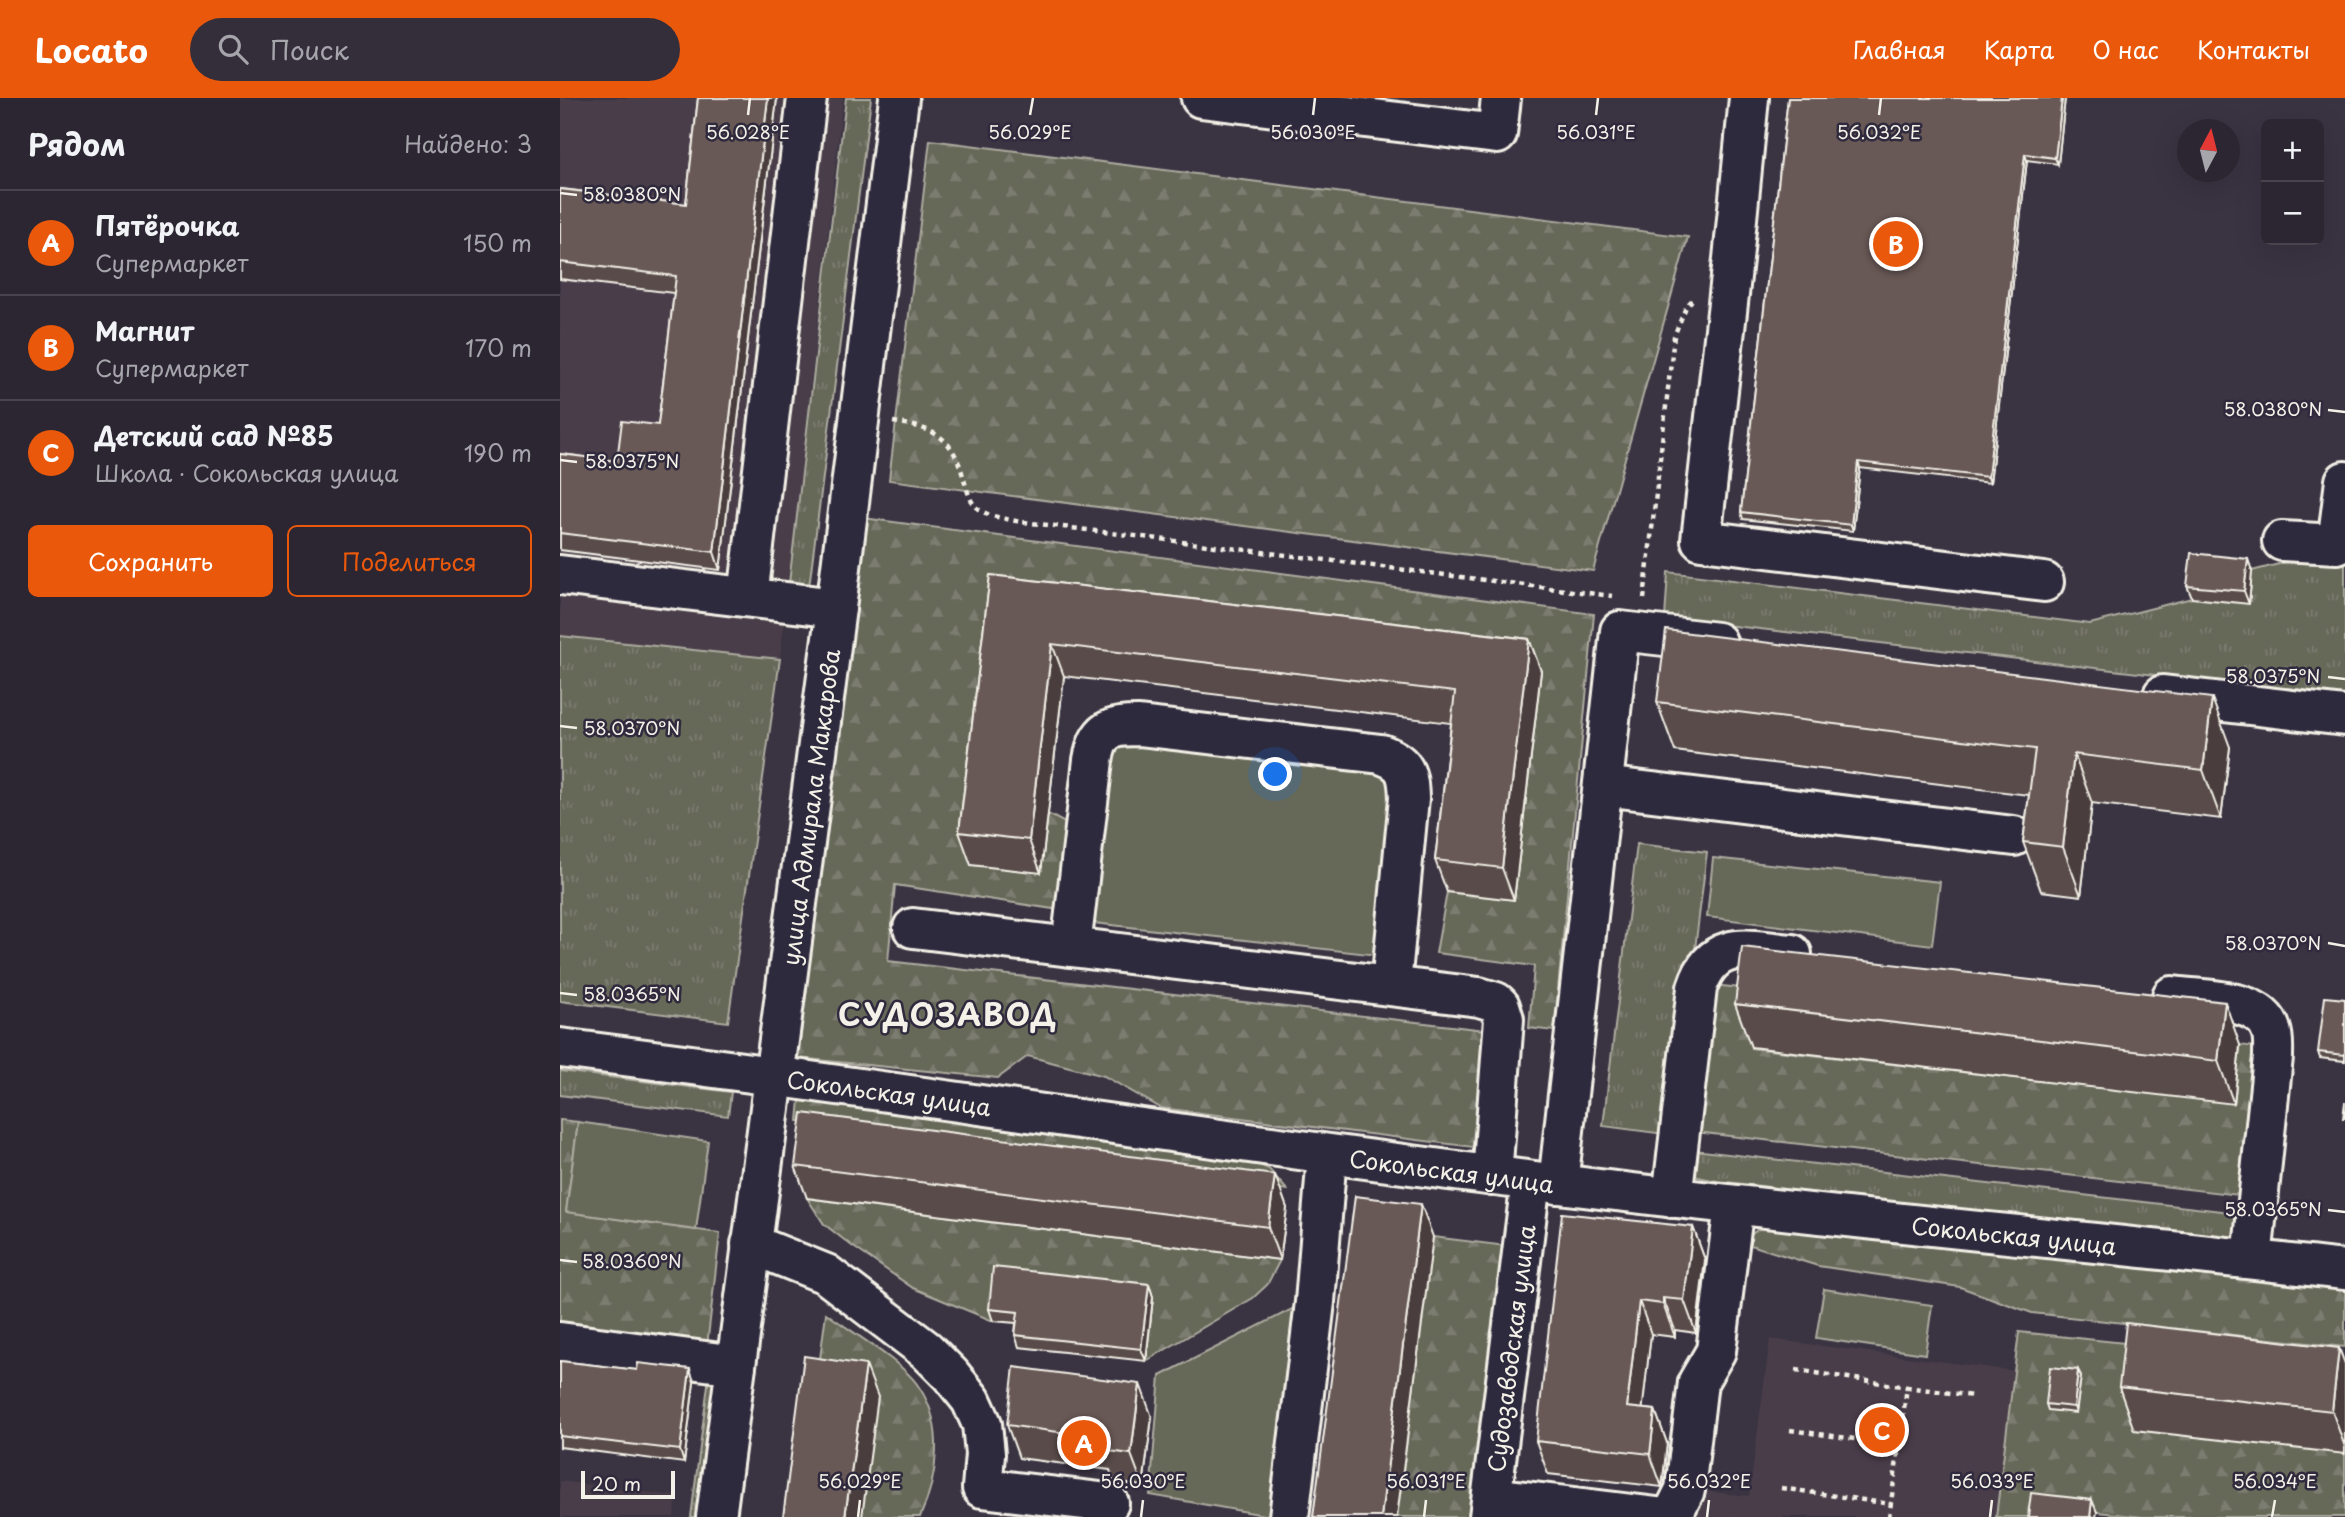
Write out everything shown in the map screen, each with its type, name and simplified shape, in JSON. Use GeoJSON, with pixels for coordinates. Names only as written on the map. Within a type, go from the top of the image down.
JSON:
{"type":"FeatureCollection","features":[{"type":"Feature","properties":{"kind":"street"},"geometry":{"type":"LineString","coordinates":[[748,597],[807,98]]}},
{"type":"Feature","properties":{"kind":"street","name":"улица Адмирала Макарова"},"geometry":{"type":"LineString","coordinates":[[716,1517],[776,1074],[899,98]]}},
{"type":"Feature","properties":{"kind":"street"},"geometry":{"type":"LineString","coordinates":[[1201,98],[1497,134],[1501,98]]}},
{"type":"Feature","properties":{"kind":"street"},"geometry":{"type":"LineString","coordinates":[[1749,98],[1701,540],[2044,582]]}},
{"type":"Feature","properties":{"kind":"street"},"geometry":{"type":"LineString","coordinates":[[2282,541],[2337,544],[2345,481]]}},
{"type":"Feature","properties":{"kind":"street"},"geometry":{"type":"LineString","coordinates":[[560,575],[836,608]]}},
{"type":"Feature","properties":{"kind":"street","name":"Судозаводская улица"},"geometry":{"type":"LineString","coordinates":[[1490,1507],[1544,1182],[1603,786],[1620,631],[1756,647]]}},
{"type":"Feature","properties":{"kind":"street"},"geometry":{"type":"LineString","coordinates":[[2126,690],[2345,716]]}},
{"type":"Feature","properties":{"kind":"street"},"geometry":{"type":"LineString","coordinates":[[1070,947],[1093,760],[1102,734],[1112,727],[1139,726],[1381,754],[1393,758],[1403,767],[1408,779],[1408,808],[1391,985]]}},
{"type":"Feature","properties":{"kind":"street"},"geometry":{"type":"LineString","coordinates":[[1603,786],[2014,836]]}},
{"type":"Feature","properties":{"kind":"street"},"geometry":{"type":"LineString","coordinates":[[913,928],[1391,985],[1479,997],[1496,1002],[1503,1011],[1492,1176]]}},
{"type":"Feature","properties":{"kind":"street"},"geometry":{"type":"LineString","coordinates":[[1672,1198],[1697,988],[1705,967],[1713,958],[1735,950],[1829,958]]}},
{"type":"Feature","properties":{"kind":"street"},"geometry":{"type":"LineString","coordinates":[[2141,993],[2247,1007],[2260,1013],[2272,1031],[2273,1057],[2252,1259]]}},
{"type":"Feature","properties":{"kind":"street","name":"Сокольская улица"},"geometry":{"type":"LineString","coordinates":[[560,1048],[776,1074],[1327,1155],[1492,1176],[1734,1205],[2345,1270]]}},
{"type":"Feature","properties":{"kind":"street"},"geometry":{"type":"LineString","coordinates":[[1289,1517],[1315,1302],[1327,1155]]}},
{"type":"Feature","properties":{"kind":"street"},"geometry":{"type":"LineString","coordinates":[[1665,1517],[1674,1512],[1685,1490],[1698,1382],[1716,1352],[1734,1205]]}},
{"type":"Feature","properties":{"kind":"street"},"geometry":{"type":"LineString","coordinates":[[751,1244],[826,1273],[926,1350],[951,1375],[971,1400],[982,1424],[985,1454],[982,1488],[1109,1503]]}},
{"type":"Feature","properties":{"kind":"street"},"geometry":{"type":"LineString","coordinates":[[560,1342],[736,1365]]}},
{"type":"Feature","properties":{"kind":"street"},"geometry":{"type":"LineString","coordinates":[[1490,1507],[1657,1517]]}},
{"type":"Feature","properties":{"kind":"path"},"geometry":{"type":"LineString","coordinates":[[1644,600],[1674,336],[1686,307],[1733,259]]}},
{"type":"Feature","properties":{"kind":"path"},"geometry":{"type":"LineString","coordinates":[[859,416],[917,426],[936,433],[953,448],[967,490],[976,507],[993,516],[1616,597]]}},
{"type":"Feature","properties":{"kind":"path"},"geometry":{"type":"LineString","coordinates":[[1796,1370],[1973,1396]]}},
{"type":"Feature","properties":{"kind":"path"},"geometry":{"type":"LineString","coordinates":[[1889,1517],[1907,1387]]}},
{"type":"Feature","properties":{"kind":"path"},"geometry":{"type":"LineString","coordinates":[[1790,1430],[1898,1445]]}},
{"type":"Feature","properties":{"kind":"path"},"geometry":{"type":"LineString","coordinates":[[1780,1488],[1891,1504]]}},
{"type":"Feature","properties":{"kind":"shaded area"},"geometry":{"type":"Polygon","coordinates":[[[560,98],[843,98],[780,659],[560,636],[560,98]]]}},
{"type":"Feature","properties":{"kind":"shaded area"},"geometry":{"type":"Polygon","coordinates":[[[1770,1339],[2015,1371],[1996,1517],[1691,1517],[1695,1490],[1749,1496],[1770,1339]]]}},
{"type":"Feature","properties":{"kind":"shaded area"},"geometry":{"type":"Polygon","coordinates":[[[560,1481],[677,1496],[674,1517],[560,1517],[560,1481]]]}},
{"type":"Feature","properties":{"kind":"green space"},"geometry":{"type":"Polygon","coordinates":[[[846,98],[871,98],[808,595],[788,592],[846,98]]]}},
{"type":"Feature","properties":{"kind":"green space"},"geometry":{"type":"Polygon","coordinates":[[[930,140],[1688,237],[1593,571],[889,480],[930,140]]]}},
{"type":"Feature","properties":{"kind":"green space"},"geometry":{"type":"Polygon","coordinates":[[[863,518],[1594,614],[1554,1031],[1529,1028],[1534,966],[1436,953],[1447,892],[1514,900],[1540,671],[1002,607],[1048,814],[1069,825],[1060,910],[895,885],[888,961],[1485,1030],[1473,1147],[1161,1108],[1104,1076],[1028,1056],[998,1078],[798,1058],[863,518]]]}},
{"type":"Feature","properties":{"kind":"green space"},"geometry":{"type":"Polygon","coordinates":[[[2345,547],[2345,697],[1665,618],[1668,572],[2090,624],[2192,598],[2252,571],[2345,547]]]}},
{"type":"Feature","properties":{"kind":"green space"},"geometry":{"type":"Polygon","coordinates":[[[560,636],[780,659],[728,1022],[560,1001],[560,636]]]}},
{"type":"Feature","properties":{"kind":"green space"},"geometry":{"type":"Polygon","coordinates":[[[1115,740],[1398,773],[1377,955],[1094,923],[1115,740]]]}},
{"type":"Feature","properties":{"kind":"green space"},"geometry":{"type":"Polygon","coordinates":[[[1637,844],[1707,852],[1672,1135],[1603,1126],[1637,844]]]}},
{"type":"Feature","properties":{"kind":"green space"},"geometry":{"type":"Polygon","coordinates":[[[1713,858],[1940,882],[1932,945],[1707,917],[1713,858]]]}},
{"type":"Feature","properties":{"kind":"green space"},"geometry":{"type":"Polygon","coordinates":[[[1713,985],[1758,990],[1751,1048],[2233,1103],[2240,1045],[2264,1048],[2247,1196],[1696,1132],[1713,985]]]}},
{"type":"Feature","properties":{"kind":"green space"},"geometry":{"type":"Polygon","coordinates":[[[560,1071],[731,1092],[728,1116],[560,1095],[560,1071]]]}},
{"type":"Feature","properties":{"kind":"green space"},"geometry":{"type":"Polygon","coordinates":[[[800,1100],[1248,1160],[1269,1169],[1287,1190],[798,1121],[800,1100]]]}},
{"type":"Feature","properties":{"kind":"green space"},"geometry":{"type":"Polygon","coordinates":[[[560,1120],[578,1122],[566,1212],[720,1233],[707,1346],[560,1325],[560,1120]]]}},
{"type":"Feature","properties":{"kind":"green space"},"geometry":{"type":"Polygon","coordinates":[[[578,1122],[708,1141],[696,1230],[566,1212],[578,1122]]]}},
{"type":"Feature","properties":{"kind":"green space"},"geometry":{"type":"Polygon","coordinates":[[[1685,1149],[2248,1214],[2237,1233],[2226,1241],[1717,1181],[1698,1177],[1688,1170],[1685,1149]]]}},
{"type":"Feature","properties":{"kind":"green space"},"geometry":{"type":"Polygon","coordinates":[[[807,1198],[1280,1260],[1267,1285],[1253,1298],[1146,1361],[1153,1297],[998,1280],[993,1321],[913,1288],[824,1224],[807,1198]]]}},
{"type":"Feature","properties":{"kind":"green space"},"geometry":{"type":"Polygon","coordinates":[[[1762,1226],[2345,1286],[2345,1347],[2032,1313],[1960,1287],[1818,1266],[1747,1244],[1752,1234],[1762,1226]]]}},
{"type":"Feature","properties":{"kind":"green space"},"geometry":{"type":"Polygon","coordinates":[[[1433,1237],[1507,1246],[1472,1517],[1397,1517],[1433,1237]]]}},
{"type":"Feature","properties":{"kind":"green space"},"geometry":{"type":"Polygon","coordinates":[[[1824,1289],[1932,1305],[1925,1354],[1816,1338],[1824,1289]]]}},
{"type":"Feature","properties":{"kind":"green space"},"geometry":{"type":"Polygon","coordinates":[[[1302,1304],[1276,1517],[1150,1495],[1160,1376],[1302,1304]]]}},
{"type":"Feature","properties":{"kind":"green space"},"geometry":{"type":"Polygon","coordinates":[[[826,1313],[902,1368],[919,1387],[927,1402],[933,1418],[936,1451],[931,1485],[920,1517],[862,1517],[816,1389],[826,1313]]]}},
{"type":"Feature","properties":{"kind":"green space"},"geometry":{"type":"Polygon","coordinates":[[[2019,1332],[2144,1345],[2345,1454],[2345,1517],[2143,1517],[2036,1505],[2034,1517],[1996,1517],[2019,1332]]]}},
{"type":"Feature","properties":{"kind":"green space"},"geometry":{"type":"Polygon","coordinates":[[[710,1369],[718,1372],[705,1517],[691,1517],[710,1369]]]}},
{"type":"Feature","properties":{"kind":"building"},"geometry":{"type":"Polygon","coordinates":[[[698,98],[768,98],[714,552],[560,533],[560,454],[617,461],[622,421],[658,425],[676,276],[560,262],[560,189],[686,204],[698,98]]]}},
{"type":"Feature","properties":{"kind":"building"},"geometry":{"type":"Polygon","coordinates":[[[1788,98],[2062,98],[2055,158],[2025,154],[1988,477],[1858,462],[1851,525],[1741,512],[1788,98]]]}},
{"type":"Feature","properties":{"kind":"building"},"geometry":{"type":"Polygon","coordinates":[[[2191,553],[2248,559],[2244,591],[2187,586],[2191,553]]]}},
{"type":"Feature","properties":{"kind":"building"},"geometry":{"type":"Polygon","coordinates":[[[990,575],[1529,639],[1502,868],[1435,860],[1455,692],[1052,644],[1029,840],[959,832],[990,575]]]}},
{"type":"Feature","properties":{"kind":"building"},"geometry":{"type":"Polygon","coordinates":[[[1666,630],[2212,698],[2203,770],[2074,754],[2063,847],[2023,842],[2035,749],[1657,702],[1666,630]]]}},
{"type":"Feature","properties":{"kind":"building"},"geometry":{"type":"Polygon","coordinates":[[[1742,947],[2225,1002],[2218,1061],[1735,1004],[1742,947]]]}},
{"type":"Feature","properties":{"kind":"building"},"geometry":{"type":"Polygon","coordinates":[[[2325,997],[2345,999],[2345,1055],[2318,1052],[2325,997]]]}},
{"type":"Feature","properties":{"kind":"building"},"geometry":{"type":"Polygon","coordinates":[[[802,1113],[1275,1175],[1268,1227],[795,1166],[802,1113]]]}},
{"type":"Feature","properties":{"kind":"building"},"geometry":{"type":"Polygon","coordinates":[[[1355,1196],[1421,1204],[1381,1517],[1313,1517],[1355,1196]]]}},
{"type":"Feature","properties":{"kind":"building"},"geometry":{"type":"Polygon","coordinates":[[[1562,1213],[1693,1227],[1684,1300],[1663,1298],[1663,1304],[1639,1301],[1627,1407],[1655,1410],[1650,1454],[1536,1441],[1562,1213]]]}},
{"type":"Feature","properties":{"kind":"building"},"geometry":{"type":"Polygon","coordinates":[[[993,1267],[1149,1284],[1141,1349],[1015,1335],[1018,1312],[989,1309],[993,1267]]]}},
{"type":"Feature","properties":{"kind":"building"},"geometry":{"type":"Polygon","coordinates":[[[2126,1323],[2339,1348],[2332,1411],[2119,1387],[2126,1323]]]}},
{"type":"Feature","properties":{"kind":"building"},"geometry":{"type":"Polygon","coordinates":[[[804,1356],[866,1365],[845,1517],[783,1517],[804,1356]]]}},
{"type":"Feature","properties":{"kind":"building"},"geometry":{"type":"Polygon","coordinates":[[[560,1361],[637,1370],[638,1363],[690,1369],[680,1450],[560,1436],[560,1361]]]}},
{"type":"Feature","properties":{"kind":"building"},"geometry":{"type":"Polygon","coordinates":[[[1014,1367],[1140,1384],[1131,1454],[1102,1450],[1104,1438],[1007,1425],[1014,1367]]]}},
{"type":"Feature","properties":{"kind":"building"},"geometry":{"type":"Polygon","coordinates":[[[2050,1367],[2078,1370],[2074,1407],[2046,1404],[2050,1367]]]}},
{"type":"Feature","properties":{"kind":"building"},"geometry":{"type":"Polygon","coordinates":[[[2031,1493],[2092,1500],[2090,1517],[2028,1517],[2031,1493]]]}},
{"type":"Feature","properties":{"kind":"place","name":"Магнит"},"geometry":{"type":"Point","coordinates":[1896,244]}},
{"type":"Feature","properties":{"kind":"place","name":"Детский сад №85"},"geometry":{"type":"Point","coordinates":[1882,1430]}},
{"type":"Feature","properties":{"kind":"place","name":"Пятёрочка"},"geometry":{"type":"Point","coordinates":[1084,1443]}},
{"type":"Feature","properties":{"kind":"district","name":"СУДОЗАВОД"},"geometry":{"type":"Point","coordinates":[948,1013]}}]}
